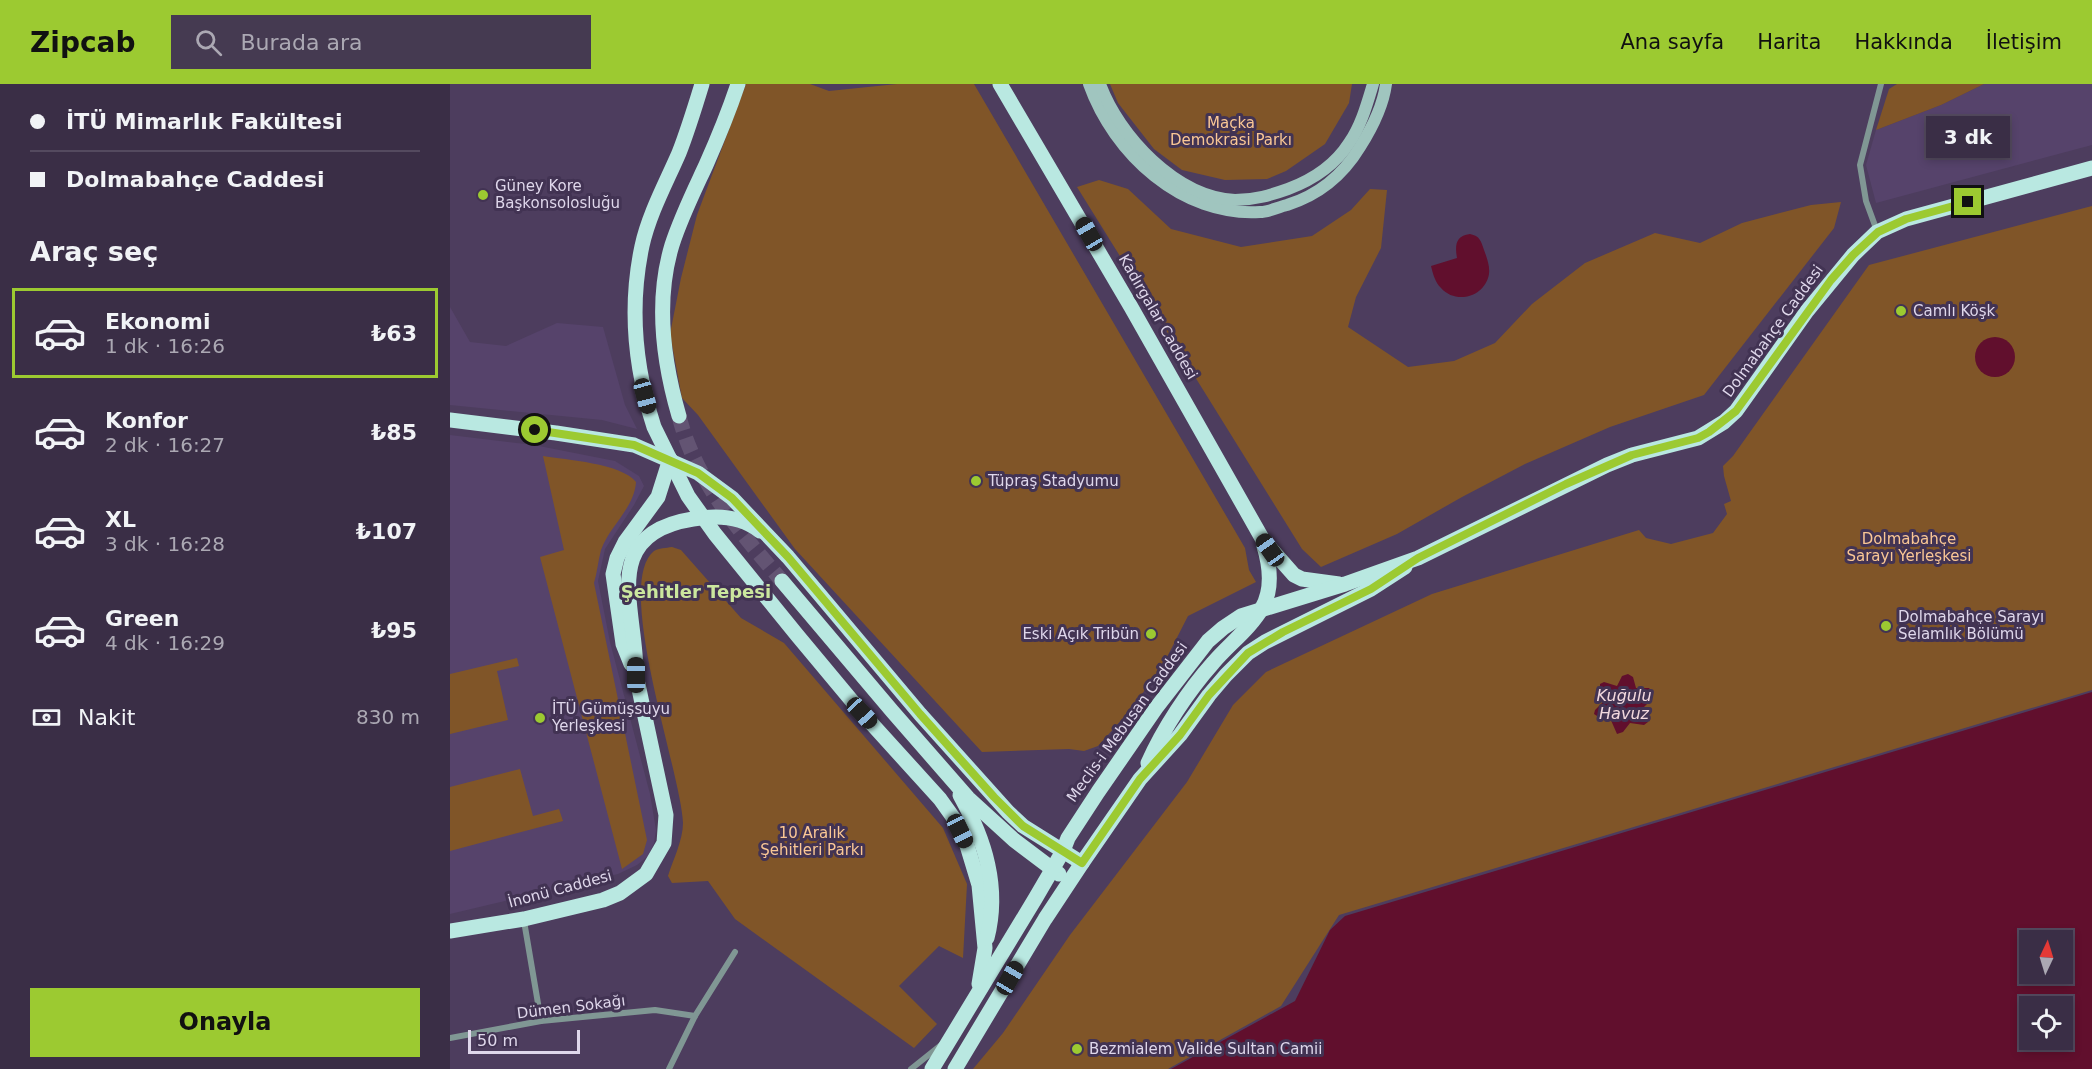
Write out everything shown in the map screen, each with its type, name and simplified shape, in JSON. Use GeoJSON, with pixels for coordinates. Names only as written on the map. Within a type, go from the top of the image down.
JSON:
{"type":"FeatureCollection","features":[{"type":"Feature","properties":{"kind":"main road"},"geometry":{"type":"LineString","coordinates":[[702,84],[694,116],[647,228],[635,296],[635,329],[640,376],[654,427],[688,496],[703,517],[797,635],[862,713],[940,799],[955,820],[966,842],[979,885],[985,948]]}},
{"type":"Feature","properties":{"kind":"main road"},"geometry":{"type":"LineString","coordinates":[[679,416],[671,389],[664,347],[663,295],[666,273],[679,226],[722,128],[738,84]]}},
{"type":"Feature","properties":{"kind":"main road","name":"Kadırgalar Caddesi"},"geometry":{"type":"LineString","coordinates":[[1000,84],[1131,307],[1263,540],[1275,557],[1294,575],[1302,579],[1345,584]]}},
{"type":"Feature","properties":{"kind":"main road"},"geometry":{"type":"LineString","coordinates":[[1089,84],[1096,103],[1121,141],[1138,161],[1161,181],[1184,196],[1209,206],[1234,211],[1262,212],[1300,201],[1320,190],[1350,164],[1371,128],[1386,84]]}},
{"type":"Feature","properties":{"kind":"main road"},"geometry":{"type":"LineString","coordinates":[[1100,84],[1107,103],[1120,124],[1158,165],[1185,184],[1208,194],[1234,200],[1263,198],[1298,186],[1321,172],[1350,142],[1366,109],[1373,84]]}},
{"type":"Feature","properties":{"kind":"main road","name":"Dolmabahçe Caddesi"},"geometry":{"type":"LineString","coordinates":[[1418,558],[1607,465],[1632,455],[1698,438],[1724,422],[1736,411],[1831,280],[1878,232],[1906,219],[2092,168]]}},
{"type":"Feature","properties":{"kind":"main road"},"geometry":{"type":"LineString","coordinates":[[450,420],[634,445],[698,473],[732,498],[788,557],[913,706],[994,797],[1023,826],[1082,863]]}},
{"type":"Feature","properties":{"kind":"main road","name":"İnonü Caddesi"},"geometry":{"type":"LineString","coordinates":[[450,931],[524,919],[603,900],[620,893],[646,874],[664,843],[666,815],[664,799],[636,675],[623,644],[614,574],[617,558],[625,542],[658,496],[670,459]]}},
{"type":"Feature","properties":{"kind":"main road","name":"İnonü Caddesi"},"geometry":{"type":"LineString","coordinates":[[636,675],[628,582],[633,558],[645,538],[658,529],[677,521],[716,516],[756,528],[769,538]]}},
{"type":"Feature","properties":{"kind":"main road","name":"Kadırgalar Caddesi"},"geometry":{"type":"LineString","coordinates":[[1262,609],[1268,593],[1270,573],[1263,540]]}},
{"type":"Feature","properties":{"kind":"main road"},"geometry":{"type":"LineString","coordinates":[[955,1069],[1045,919],[1082,863],[1140,779],[1180,735],[1209,695],[1248,653],[1283,632],[1371,589],[1418,558]]}},
{"type":"Feature","properties":{"kind":"main road","name":"Meclis-i Mebusan Caddesi"},"geometry":{"type":"LineString","coordinates":[[932,1069],[1063,851],[1068,837],[1131,742],[1208,641],[1241,616],[1345,584],[1418,558]]}},
{"type":"Feature","properties":{"kind":"main road"},"geometry":{"type":"LineString","coordinates":[[782,581],[968,798],[1014,840],[1053,868],[1069,883]]}},
{"type":"Feature","properties":{"kind":"main road"},"geometry":{"type":"LineString","coordinates":[[1140,779],[1161,736],[1192,690],[1212,663],[1262,609]]}},
{"type":"Feature","properties":{"kind":"main road"},"geometry":{"type":"LineString","coordinates":[[951,779],[974,823],[987,862],[993,908],[978,990]]}},
{"type":"Feature","properties":{"kind":"street"},"geometry":{"type":"LineString","coordinates":[[1878,232],[1866,201],[1860,165],[1881,84]]}},
{"type":"Feature","properties":{"kind":"street"},"geometry":{"type":"LineString","coordinates":[[524,919],[541,1021]]}},
{"type":"Feature","properties":{"kind":"street"},"geometry":{"type":"LineString","coordinates":[[669,1069],[695,1016],[735,952]]}},
{"type":"Feature","properties":{"kind":"street","name":"Dümen Sokağı"},"geometry":{"type":"LineString","coordinates":[[450,1038],[541,1021],[656,1010],[695,1016]]}},
{"type":"Feature","properties":{"kind":"street"},"geometry":{"type":"LineString","coordinates":[[911,1069],[955,1033]]}},
{"type":"Feature","properties":{"kind":"shaded area"},"geometry":{"type":"Polygon","coordinates":[[[1984,84],[2092,84],[2092,145],[1876,203],[1866,165],[1876,130],[1941,105],[1984,84]]]}},
{"type":"Feature","properties":{"kind":"shaded area"},"geometry":{"type":"Polygon","coordinates":[[[450,307],[470,342],[506,346],[557,323],[603,327],[625,405],[637,429],[602,420],[450,405],[450,307]]]}},
{"type":"Feature","properties":{"kind":"shaded area","name":"İTÜ Gümüşsuyu Yerleşkesi"},"geometry":{"type":"Polygon","coordinates":[[[450,435],[534,445],[615,461],[639,476],[644,486],[605,549],[598,581],[610,642],[650,794],[656,830],[654,843],[648,856],[637,865],[618,874],[450,914],[450,435]]]}},
{"type":"Feature","properties":{"kind":"green space","name":"Tüpraş Stadyumu"},"geometry":{"type":"Polygon","coordinates":[[[746,84],[810,84],[829,91],[897,84],[974,84],[1245,548],[1249,570],[1256,582],[1188,616],[1165,661],[1133,707],[1098,746],[1084,751],[1069,749],[982,752],[795,549],[698,415],[682,398],[670,334],[681,278],[697,215],[746,84]]]}},
{"type":"Feature","properties":{"kind":"green space","name":"Maçka Demokrasi Parkı"},"geometry":{"type":"Polygon","coordinates":[[[1110,84],[1352,84],[1349,103],[1325,144],[1286,171],[1267,179],[1225,180],[1182,170],[1154,149],[1118,103],[1110,84]]]}},
{"type":"Feature","properties":{"kind":"green space"},"geometry":{"type":"Polygon","coordinates":[[[1897,84],[1984,84],[1941,105],[1876,130],[1889,89],[1897,84]]]}},
{"type":"Feature","properties":{"kind":"green space"},"geometry":{"type":"Polygon","coordinates":[[[1099,180],[1128,189],[1171,229],[1241,247],[1312,236],[1351,210],[1370,189],[1387,190],[1381,248],[1356,297],[1348,327],[1408,367],[1454,361],[1495,343],[1532,304],[1585,263],[1655,233],[1700,243],[1742,223],[1811,205],[1841,202],[1834,228],[1704,395],[1610,427],[1525,464],[1397,534],[1321,567],[1302,549],[1077,187],[1099,180]]]}},
{"type":"Feature","properties":{"kind":"green space","name":"Dolmabahçe Sarayı Yerleşkesi"},"geometry":{"type":"Polygon","coordinates":[[[2092,206],[2092,690],[1339,915],[1281,1006],[1168,1069],[973,1069],[1003,1033],[1070,935],[1187,782],[1233,705],[1266,672],[1432,594],[1639,530],[1646,538],[1671,544],[1713,533],[1727,514],[1724,504],[1731,501],[1723,466],[1733,456],[1869,265],[2092,206]]]}},
{"type":"Feature","properties":{"kind":"green space"},"geometry":{"type":"Polygon","coordinates":[[[543,456],[606,466],[618,470],[636,482],[631,500],[601,550],[594,583],[647,840],[643,854],[622,869],[540,557],[564,550],[543,456]]]}},
{"type":"Feature","properties":{"kind":"green space","name":"10 Aralık Şehitleri Parkı"},"geometry":{"type":"Polygon","coordinates":[[[672,547],[681,550],[741,618],[784,643],[943,828],[967,884],[963,958],[939,946],[899,986],[937,1024],[914,1048],[735,919],[708,881],[672,883],[668,876],[680,843],[683,823],[652,680],[641,600],[643,570],[654,551],[672,547]]]}},
{"type":"Feature","properties":{"kind":"green space"},"geometry":{"type":"Polygon","coordinates":[[[517,658],[519,666],[497,671],[508,720],[450,734],[450,674],[517,658]]]}},
{"type":"Feature","properties":{"kind":"green space"},"geometry":{"type":"Polygon","coordinates":[[[520,769],[533,816],[559,809],[563,821],[450,851],[450,787],[520,769]]]}},
{"type":"Feature","properties":{"kind":"water"},"geometry":{"type":"Polygon","coordinates":[[[1470,234],[1476,236],[1481,242],[1488,262],[1489,274],[1482,288],[1476,293],[1462,297],[1454,296],[1439,286],[1431,266],[1457,258],[1457,242],[1461,237],[1470,234]]]}},
{"type":"Feature","properties":{"kind":"water"},"geometry":{"type":"Polygon","coordinates":[[[1995,337],[2009,343],[2015,357],[2009,371],[1995,377],[1981,371],[1975,357],[1981,343],[1995,337]]]}},
{"type":"Feature","properties":{"kind":"water","name":"Kuğulu Havuz"},"geometry":{"type":"Polygon","coordinates":[[[1628,674],[1633,677],[1636,688],[1649,688],[1652,692],[1652,699],[1644,707],[1648,722],[1644,725],[1630,723],[1623,732],[1617,734],[1610,718],[1594,714],[1605,700],[1600,684],[1604,682],[1617,686],[1622,676],[1628,674]]]}},
{"type":"Feature","properties":{"kind":"water"},"geometry":{"type":"Polygon","coordinates":[[[2092,692],[2092,1069],[1171,1069],[1295,1001],[1330,930],[1345,916],[2092,692]]]}},
{"type":"Feature","properties":{"kind":"tunnel"},"geometry":{"type":"LineString","coordinates":[[679,416],[696,462],[721,504],[750,544],[782,581]]}},
{"type":"Feature","properties":{"kind":"place","name":"Güney Kore Başkonsolosluğu"},"geometry":{"type":"Point","coordinates":[483,195]}},
{"type":"Feature","properties":{"kind":"place","name":"Camlı Köşk"},"geometry":{"type":"Point","coordinates":[1901,311]}},
{"type":"Feature","properties":{"kind":"place","name":"Tüpraş Stadyumu"},"geometry":{"type":"Point","coordinates":[976,481]}},
{"type":"Feature","properties":{"kind":"place","name":"Dolmabahçe Sarayı Selamlık Bölümü"},"geometry":{"type":"Point","coordinates":[1886,626]}},
{"type":"Feature","properties":{"kind":"place","name":"Eski Açık Tribün"},"geometry":{"type":"Point","coordinates":[1151,634]}},
{"type":"Feature","properties":{"kind":"place","name":"İTÜ Gümüşsuyu Yerleşkesi"},"geometry":{"type":"Point","coordinates":[540,718]}},
{"type":"Feature","properties":{"kind":"place","name":"Bezmialem Valide Sultan Camii"},"geometry":{"type":"Point","coordinates":[1077,1049]}},
{"type":"Feature","properties":{"kind":"district","name":"Şehitler Tepesi"},"geometry":{"type":"Point","coordinates":[696,592]}},
{"type":"Feature","properties":{"kind":"route"},"geometry":{"type":"LineString","coordinates":[[535,430],[634,445],[698,473],[732,498],[788,557],[920,714],[994,797],[1023,826],[1082,863],[1140,779],[1180,735],[1226,675],[1248,653],[1283,632],[1371,589],[1418,558],[1566,484],[1632,455],[1698,438],[1709,432],[1736,411],[1831,280],[1878,232],[1906,219],[1968,202]]}}]}
